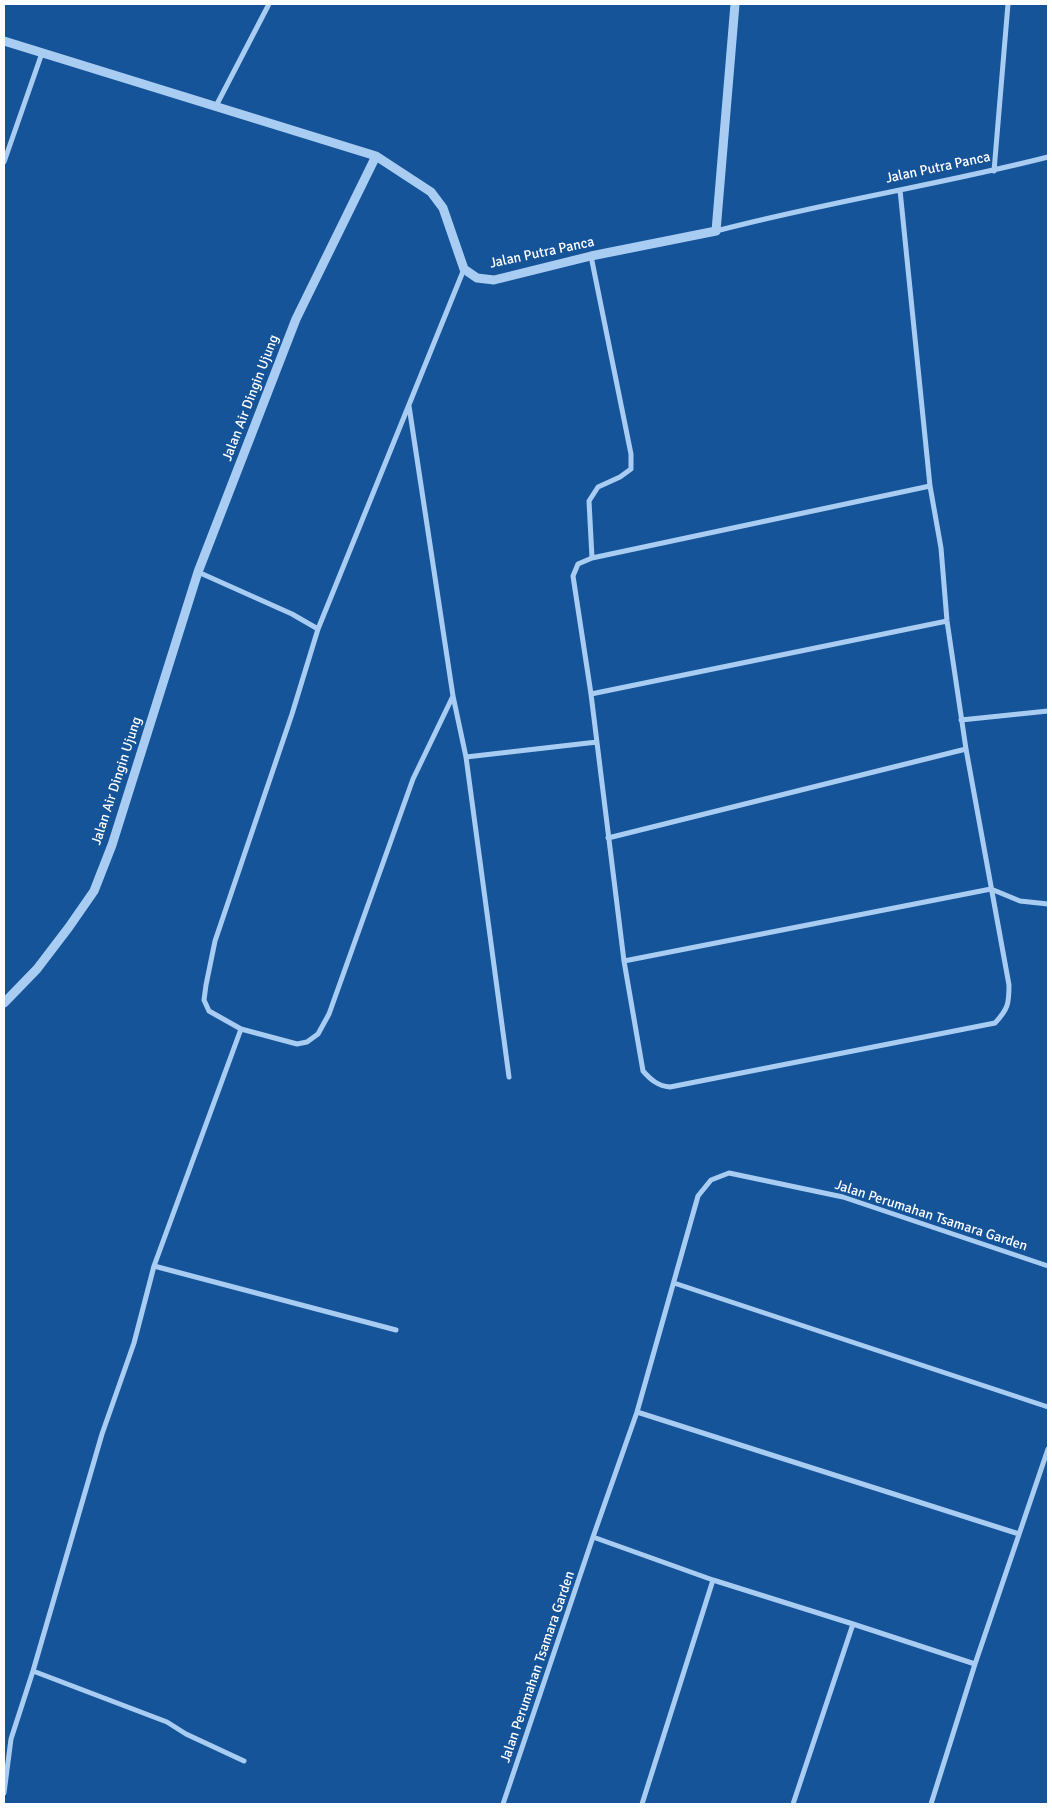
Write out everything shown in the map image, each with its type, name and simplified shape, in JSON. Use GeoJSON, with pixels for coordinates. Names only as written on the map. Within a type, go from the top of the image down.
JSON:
{"type":"FeatureCollection","features":[{"type":"Feature","properties":{"kind":"street"},"geometry":{"type":"LineString","coordinates":[[215,107],[269,4]]}},
{"type":"Feature","properties":{"kind":"street"},"geometry":{"type":"LineString","coordinates":[[716,231],[735,4]]}},
{"type":"Feature","properties":{"kind":"street"},"geometry":{"type":"LineString","coordinates":[[994,171],[1008,4]]}},
{"type":"Feature","properties":{"kind":"street"},"geometry":{"type":"LineString","coordinates":[[4,41],[376,156],[431,192],[443,208],[464,269],[318,628],[292,714],[215,941],[204,1000],[209,1011],[241,1029],[297,1044],[307,1042],[318,1034],[329,1014],[413,779],[453,696]]}},
{"type":"Feature","properties":{"kind":"street"},"geometry":{"type":"LineString","coordinates":[[4,162],[42,53]]}},
{"type":"Feature","properties":{"kind":"street","name":"Jalan Air Dingin Ujung"},"geometry":{"type":"LineString","coordinates":[[4,1003],[37,969],[94,891],[112,845],[198,572],[296,319],[376,156]]}},
{"type":"Feature","properties":{"kind":"street","name":"Jalan Putra Panca"},"geometry":{"type":"LineString","coordinates":[[464,269],[477,278],[494,280],[591,256],[716,231],[772,216],[994,171],[1048,157]]}},
{"type":"Feature","properties":{"kind":"street"},"geometry":{"type":"LineString","coordinates":[[900,190],[930,486],[941,548],[947,621],[966,749],[1009,985],[1009,1003],[995,1024],[670,1087],[663,1086],[651,1080],[644,1071],[624,961],[591,694],[573,576],[578,564],[592,558],[930,486]]}},
{"type":"Feature","properties":{"kind":"street"},"geometry":{"type":"LineString","coordinates":[[591,256],[631,454],[631,469],[620,477],[598,487],[589,501],[592,558]]}},
{"type":"Feature","properties":{"kind":"street"},"geometry":{"type":"LineString","coordinates":[[409,406],[453,696],[466,757],[510,1078]]}},
{"type":"Feature","properties":{"kind":"street"},"geometry":{"type":"LineString","coordinates":[[198,572],[292,614],[318,628]]}},
{"type":"Feature","properties":{"kind":"street"},"geometry":{"type":"LineString","coordinates":[[591,694],[947,621]]}},
{"type":"Feature","properties":{"kind":"street"},"geometry":{"type":"LineString","coordinates":[[962,720],[1048,711]]}},
{"type":"Feature","properties":{"kind":"street"},"geometry":{"type":"LineString","coordinates":[[466,757],[596,742]]}},
{"type":"Feature","properties":{"kind":"street"},"geometry":{"type":"LineString","coordinates":[[608,838],[966,749]]}},
{"type":"Feature","properties":{"kind":"street"},"geometry":{"type":"LineString","coordinates":[[624,961],[991,889],[1020,901],[1048,904]]}},
{"type":"Feature","properties":{"kind":"street"},"geometry":{"type":"LineString","coordinates":[[4,1793],[10,1739],[33,1671],[102,1434],[134,1343],[154,1266],[241,1029]]}},
{"type":"Feature","properties":{"kind":"street","name":"Jalan Perumahan Tsamara Garden"},"geometry":{"type":"LineString","coordinates":[[504,1804],[593,1537],[637,1412],[698,1196],[711,1180],[729,1173],[843,1197],[1048,1266]]}},
{"type":"Feature","properties":{"kind":"street"},"geometry":{"type":"LineString","coordinates":[[154,1266],[396,1330]]}},
{"type":"Feature","properties":{"kind":"street"},"geometry":{"type":"LineString","coordinates":[[674,1283],[1048,1407]]}},
{"type":"Feature","properties":{"kind":"street"},"geometry":{"type":"LineString","coordinates":[[637,1412],[1019,1534]]}},
{"type":"Feature","properties":{"kind":"street"},"geometry":{"type":"LineString","coordinates":[[931,1804],[975,1664],[1048,1449]]}},
{"type":"Feature","properties":{"kind":"street"},"geometry":{"type":"LineString","coordinates":[[593,1537],[713,1580],[975,1664]]}},
{"type":"Feature","properties":{"kind":"street"},"geometry":{"type":"LineString","coordinates":[[642,1804],[713,1580]]}},
{"type":"Feature","properties":{"kind":"street"},"geometry":{"type":"LineString","coordinates":[[793,1804],[853,1624]]}},
{"type":"Feature","properties":{"kind":"street"},"geometry":{"type":"LineString","coordinates":[[33,1671],[167,1722],[186,1734],[244,1761]]}}]}
